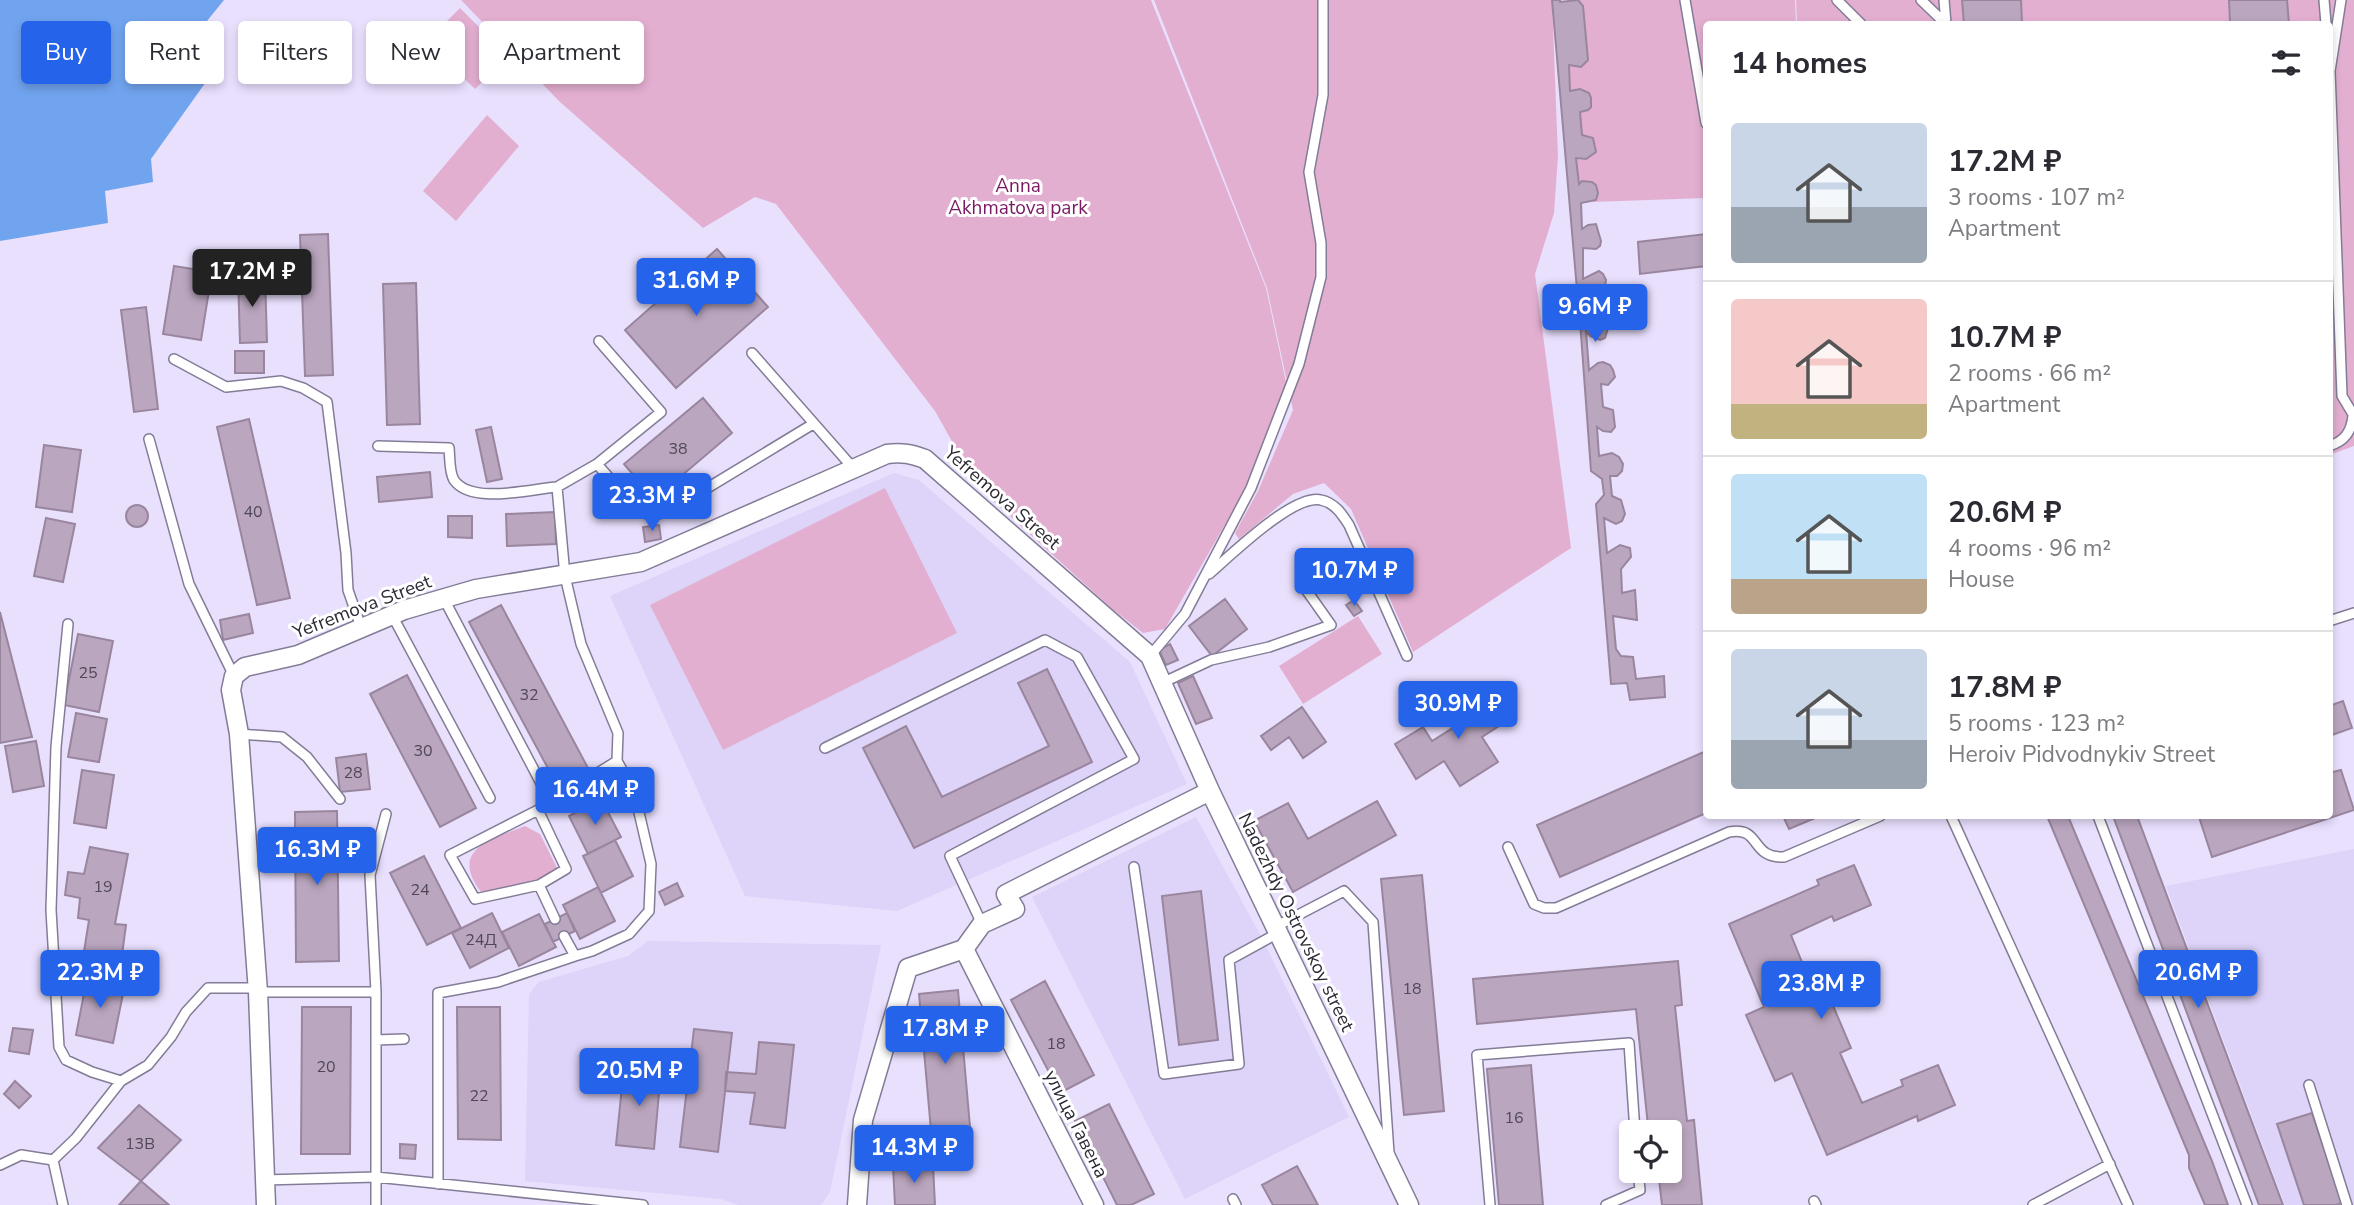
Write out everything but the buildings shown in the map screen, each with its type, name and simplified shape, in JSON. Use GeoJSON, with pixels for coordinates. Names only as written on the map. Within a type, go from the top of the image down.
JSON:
{"type":"FeatureCollection","features":[{"type":"Feature","properties":{"kind":"street","name":"Yefremova Street"},"geometry":{"type":"LineString","coordinates":[[234,676],[245,667],[298,655],[392,615],[477,589],[641,562],[887,454],[900,452],[926,460],[1150,656]]}},
{"type":"Feature","properties":{"kind":"street","name":"Nadezhdy Ostrovskoy street"},"geometry":{"type":"LineString","coordinates":[[1150,656],[1210,791],[1409,1205]]}},
{"type":"Feature","properties":{"kind":"street"},"geometry":{"type":"LineString","coordinates":[[234,676],[231,690],[239,734],[257,990],[266,1205]]}},
{"type":"Feature","properties":{"kind":"street"},"geometry":{"type":"LineString","coordinates":[[857,1205],[863,1120],[908,968],[964,949],[982,924],[1015,909],[1006,894],[1210,791]]}},
{"type":"Feature","properties":{"kind":"street","name":"улица Гавена"},"geometry":{"type":"LineString","coordinates":[[964,949],[1094,1205]]}},
{"type":"Feature","properties":{"kind":"lane"},"geometry":{"type":"LineString","coordinates":[[1150,656],[1185,614],[1204,578],[1255,476],[1299,364],[1321,277],[1321,243],[1309,172],[1322,95],[1323,0]]}},
{"type":"Feature","properties":{"kind":"lane"},"geometry":{"type":"LineString","coordinates":[[1685,0],[1703,105]]}},
{"type":"Feature","properties":{"kind":"lane"},"geometry":{"type":"LineString","coordinates":[[1837,0],[1858,21]]}},
{"type":"Feature","properties":{"kind":"lane"},"geometry":{"type":"LineString","coordinates":[[1921,0],[1943,21]]}},
{"type":"Feature","properties":{"kind":"lane"},"geometry":{"type":"LineString","coordinates":[[1944,0],[1946,21]]}},
{"type":"Feature","properties":{"kind":"lane"},"geometry":{"type":"LineString","coordinates":[[2324,0],[2326,21]]}},
{"type":"Feature","properties":{"kind":"lane"},"geometry":{"type":"LineString","coordinates":[[2333,52],[2341,0]]}},
{"type":"Feature","properties":{"kind":"lane"},"geometry":{"type":"LineString","coordinates":[[2333,152],[2342,396],[2354,416],[2347,437],[2333,444]]}},
{"type":"Feature","properties":{"kind":"lane"},"geometry":{"type":"LineString","coordinates":[[379,446],[449,448],[452,478],[465,490],[481,494],[558,486],[597,464],[661,412],[599,341]]}},
{"type":"Feature","properties":{"kind":"lane"},"geometry":{"type":"LineString","coordinates":[[752,353],[853,469]]}},
{"type":"Feature","properties":{"kind":"lane"},"geometry":{"type":"LineString","coordinates":[[174,359],[226,387],[281,381],[303,388],[327,402],[346,553],[348,590],[361,627]]}},
{"type":"Feature","properties":{"kind":"lane"},"geometry":{"type":"LineString","coordinates":[[597,464],[639,512],[655,515],[671,510],[813,424]]}},
{"type":"Feature","properties":{"kind":"lane"},"geometry":{"type":"LineString","coordinates":[[149,439],[188,584],[234,676]]}},
{"type":"Feature","properties":{"kind":"lane"},"geometry":{"type":"LineString","coordinates":[[438,1184],[438,993],[498,982],[592,951],[629,934],[649,911],[651,864],[634,791],[617,761],[618,733],[581,643],[565,576],[558,486]]}},
{"type":"Feature","properties":{"kind":"lane"},"geometry":{"type":"LineString","coordinates":[[1204,578],[1300,502],[1320,499],[1338,509],[1349,525],[1406,656]]}},
{"type":"Feature","properties":{"kind":"lane"},"geometry":{"type":"LineString","coordinates":[[1162,682],[1211,660],[1269,647],[1331,625],[1302,584]]}},
{"type":"Feature","properties":{"kind":"lane"},"geometry":{"type":"LineString","coordinates":[[444,599],[543,787]]}},
{"type":"Feature","properties":{"kind":"lane"},"geometry":{"type":"LineString","coordinates":[[2333,620],[2354,613]]}},
{"type":"Feature","properties":{"kind":"lane"},"geometry":{"type":"LineString","coordinates":[[392,615],[490,798]]}},
{"type":"Feature","properties":{"kind":"lane"},"geometry":{"type":"LineString","coordinates":[[68,624],[57,747],[51,910],[59,1047],[66,1060],[121,1081]]}},
{"type":"Feature","properties":{"kind":"lane"},"geometry":{"type":"LineString","coordinates":[[825,748],[1045,640],[1077,657],[1134,760],[950,856],[982,924]]}},
{"type":"Feature","properties":{"kind":"lane"},"geometry":{"type":"LineString","coordinates":[[239,734],[282,737],[307,757],[340,799]]}},
{"type":"Feature","properties":{"kind":"lane"},"geometry":{"type":"LineString","coordinates":[[538,810],[566,869],[539,885],[475,899],[450,855],[538,810],[617,761]]}},
{"type":"Feature","properties":{"kind":"lane"},"geometry":{"type":"LineString","coordinates":[[376,1205],[376,992],[370,876],[386,814]]}},
{"type":"Feature","properties":{"kind":"lane"},"geometry":{"type":"LineString","coordinates":[[1508,847],[1534,904],[1544,908],[1556,908],[1729,832],[1739,830],[1747,833],[1754,838],[1760,851],[1767,855],[1784,857],[1873,819]]}},
{"type":"Feature","properties":{"kind":"lane"},"geometry":{"type":"LineString","coordinates":[[1952,819],[2128,1205]]}},
{"type":"Feature","properties":{"kind":"lane"},"geometry":{"type":"LineString","coordinates":[[2099,819],[2247,1205]]}},
{"type":"Feature","properties":{"kind":"lane"},"geometry":{"type":"LineString","coordinates":[[1134,867],[1164,1074],[1239,1064],[1229,960],[1344,891],[1373,922],[1390,1166]]}},
{"type":"Feature","properties":{"kind":"lane"},"geometry":{"type":"LineString","coordinates":[[539,885],[555,919]]}},
{"type":"Feature","properties":{"kind":"lane"},"geometry":{"type":"LineString","coordinates":[[564,936],[575,956]]}},
{"type":"Feature","properties":{"kind":"lane"},"geometry":{"type":"LineString","coordinates":[[53,1160],[76,1139],[121,1081],[148,1065],[171,1037],[186,1012],[208,988],[376,992]]}},
{"type":"Feature","properties":{"kind":"lane"},"geometry":{"type":"LineString","coordinates":[[376,1040],[404,1039]]}},
{"type":"Feature","properties":{"kind":"lane"},"geometry":{"type":"LineString","coordinates":[[1490,1205],[1478,1055],[1629,1043],[1634,1120]]}},
{"type":"Feature","properties":{"kind":"lane"},"geometry":{"type":"LineString","coordinates":[[2309,1085],[2347,1205]]}},
{"type":"Feature","properties":{"kind":"lane"},"geometry":{"type":"LineString","coordinates":[[0,1165],[21,1155],[53,1160]]}},
{"type":"Feature","properties":{"kind":"lane"},"geometry":{"type":"LineString","coordinates":[[53,1160],[63,1205]]}},
{"type":"Feature","properties":{"kind":"lane"},"geometry":{"type":"LineString","coordinates":[[2033,1205],[2110,1164]]}},
{"type":"Feature","properties":{"kind":"lane"},"geometry":{"type":"LineString","coordinates":[[264,1180],[376,1177],[643,1205]]}},
{"type":"Feature","properties":{"kind":"lane"},"geometry":{"type":"LineString","coordinates":[[1606,1205],[1640,1190],[1639,1183]]}},
{"type":"Feature","properties":{"kind":"shaded area"},"geometry":{"type":"Polygon","coordinates":[[[894,473],[919,480],[1130,662],[1187,784],[897,911],[745,896],[610,596],[894,473]]]}},
{"type":"Feature","properties":{"kind":"shaded area"},"geometry":{"type":"Polygon","coordinates":[[[1196,817],[1263,940],[1349,1117],[1185,1199],[1032,897],[1196,817]]]}},
{"type":"Feature","properties":{"kind":"shaded area"},"geometry":{"type":"Polygon","coordinates":[[[2354,849],[2354,1205],[2285,1205],[2166,886],[2354,849]]]}},
{"type":"Feature","properties":{"kind":"shaded area"},"geometry":{"type":"Polygon","coordinates":[[[648,941],[881,945],[830,1192],[821,1205],[738,1205],[721,1199],[525,1181],[529,994],[539,982],[628,956],[648,941]]]}},
{"type":"Feature","properties":{"kind":"green space","name":"Anna Akhmatova park"},"geometry":{"type":"Polygon","coordinates":[[[461,0],[1151,0],[1266,288],[1287,387],[1246,488],[1165,629],[1143,633],[1111,608],[977,486],[935,411],[776,204],[755,197],[703,228],[543,84],[644,84],[644,21],[481,21],[461,0]]]}},
{"type":"Feature","properties":{"kind":"green space"},"geometry":{"type":"Polygon","coordinates":[[[1154,0],[1552,0],[1558,156],[1554,213],[1535,274],[1571,548],[1413,652],[1351,509],[1324,483],[1293,494],[1239,539],[1235,533],[1258,491],[1293,410],[1267,288],[1154,0]]]}},
{"type":"Feature","properties":{"kind":"green space"},"geometry":{"type":"Polygon","coordinates":[[[1578,0],[1795,0],[1796,21],[1703,21],[1703,198],[1592,202],[1598,196],[1597,185],[1587,181],[1579,184],[1576,158],[1586,159],[1596,152],[1593,138],[1582,135],[1580,112],[1590,105],[1589,93],[1580,89],[1570,91],[1569,65],[1581,67],[1588,60],[1583,6],[1578,0]]]}},
{"type":"Feature","properties":{"kind":"green space"},"geometry":{"type":"Polygon","coordinates":[[[1796,0],[2354,0],[2354,446],[2333,454],[2333,21],[1797,21],[1796,0]]]}},
{"type":"Feature","properties":{"kind":"green space"},"geometry":{"type":"Polygon","coordinates":[[[460,8],[479,27],[480,84],[475,89],[465,79],[465,21],[447,21],[460,8]]]}},
{"type":"Feature","properties":{"kind":"green space"},"geometry":{"type":"Polygon","coordinates":[[[487,115],[519,146],[456,221],[423,191],[487,115]]]}},
{"type":"Feature","properties":{"kind":"green space"},"geometry":{"type":"Polygon","coordinates":[[[885,488],[957,633],[723,750],[650,605],[885,488]]]}},
{"type":"Feature","properties":{"kind":"green space"},"geometry":{"type":"Polygon","coordinates":[[[1358,616],[1382,654],[1303,704],[1279,666],[1358,616]]]}},
{"type":"Feature","properties":{"kind":"green space"},"geometry":{"type":"Polygon","coordinates":[[[525,826],[540,834],[557,868],[539,882],[481,892],[469,866],[472,856],[487,842],[525,826]]]}},
{"type":"Feature","properties":{"kind":"water"},"geometry":{"type":"Polygon","coordinates":[[[0,0],[224,0],[207,21],[125,21],[125,84],[204,84],[151,159],[153,182],[105,191],[108,223],[0,241],[0,0]]]}}]}
